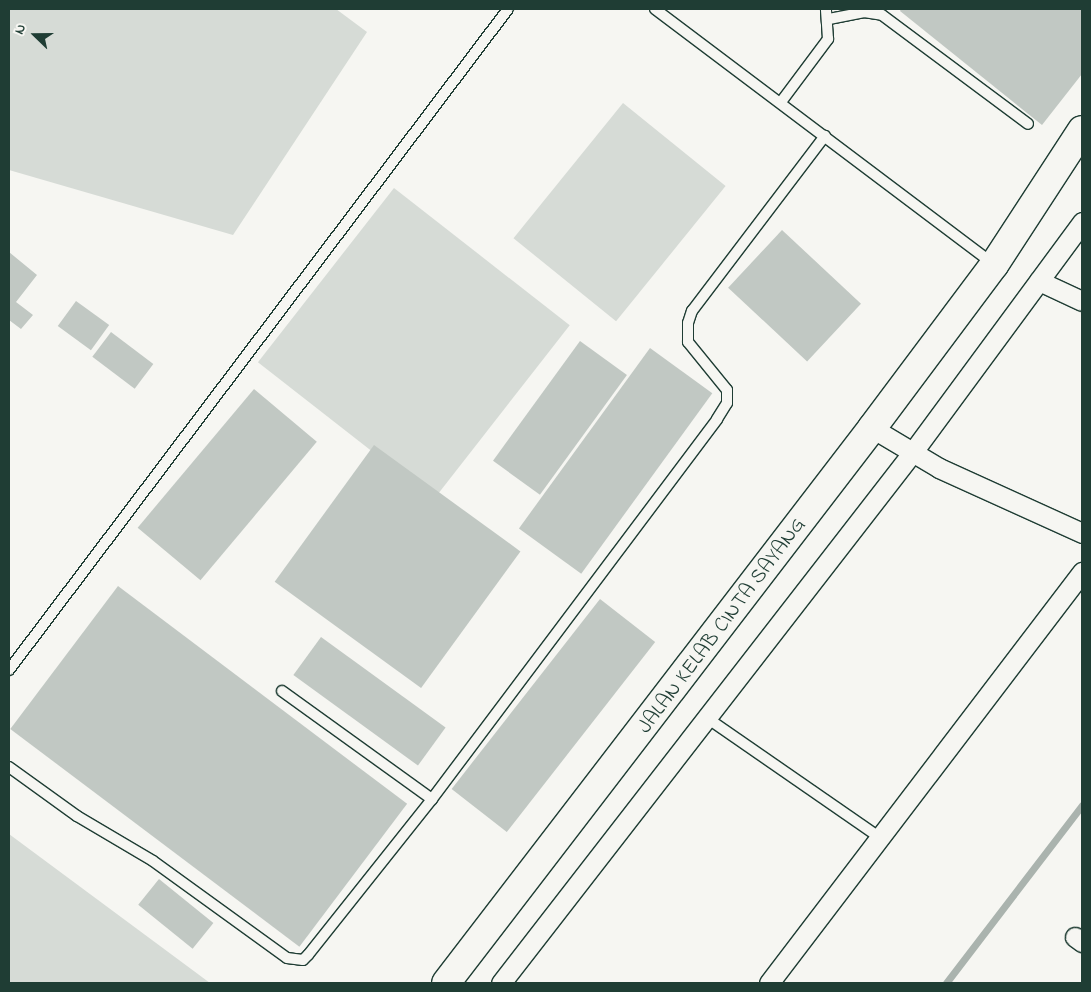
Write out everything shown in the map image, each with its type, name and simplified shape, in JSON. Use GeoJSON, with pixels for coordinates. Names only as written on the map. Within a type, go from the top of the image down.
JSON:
{"type":"FeatureCollection","features":[{"type":"Feature","properties":{"kind":"main road","name":"JALAN KELAB CINTA SAYANG"},"geometry":{"type":"LineString","coordinates":[[457,979],[994,264],[1082,130]]}},
{"type":"Feature","properties":{"kind":"main road","name":"JALAN KELAB CINTA SAYANG"},"geometry":{"type":"LineString","coordinates":[[994,264],[1082,163]]}},
{"type":"Feature","properties":{"kind":"street"},"geometry":{"type":"LineString","coordinates":[[501,983],[912,453],[1082,222]]}},
{"type":"Feature","properties":{"kind":"street"},"geometry":{"type":"LineString","coordinates":[[1039,281],[1082,301]]}},
{"type":"Feature","properties":{"kind":"street"},"geometry":{"type":"LineString","coordinates":[[872,428],[912,453],[1082,533]]}},
{"type":"Feature","properties":{"kind":"street"},"geometry":{"type":"LineString","coordinates":[[769,983],[1082,572]]}},
{"type":"Feature","properties":{"kind":"lane"},"geometry":{"type":"LineString","coordinates":[[9,670],[508,9]]}},
{"type":"Feature","properties":{"kind":"lane"},"geometry":{"type":"LineString","coordinates":[[655,9],[994,264]]}},
{"type":"Feature","properties":{"kind":"lane"},"geometry":{"type":"LineString","coordinates":[[781,102],[824,48],[828,40],[829,19],[826,9]]}},
{"type":"Feature","properties":{"kind":"lane"},"geometry":{"type":"LineString","coordinates":[[829,19],[864,12],[882,15],[1028,124]]}},
{"type":"Feature","properties":{"kind":"lane"},"geometry":{"type":"LineString","coordinates":[[9,767],[77,816],[154,862],[287,958],[297,960],[308,955],[432,799],[727,403],[727,390],[688,342],[686,334],[692,311],[824,136]]}},
{"type":"Feature","properties":{"kind":"lane"},"geometry":{"type":"LineString","coordinates":[[282,691],[432,799]]}},
{"type":"Feature","properties":{"kind":"lane"},"geometry":{"type":"LineString","coordinates":[[708,718],[880,838]]}},
{"type":"Feature","properties":{"kind":"shaded area"},"geometry":{"type":"Polygon","coordinates":[[[9,9],[336,9],[367,32],[233,235],[9,170],[9,9]]]}},
{"type":"Feature","properties":{"kind":"shaded area"},"geometry":{"type":"Polygon","coordinates":[[[623,103],[726,186],[616,321],[513,238],[623,103]]]}},
{"type":"Feature","properties":{"kind":"shaded area"},"geometry":{"type":"Polygon","coordinates":[[[394,188],[570,325],[434,499],[258,362],[394,188]]]}},
{"type":"Feature","properties":{"kind":"shaded area"},"geometry":{"type":"Polygon","coordinates":[[[9,834],[210,983],[9,983],[9,834]]]}},
{"type":"Feature","properties":{"kind":"building"},"geometry":{"type":"Polygon","coordinates":[[[901,9],[1082,9],[1082,74],[1042,125],[900,11],[901,9]]]}},
{"type":"Feature","properties":{"kind":"building"},"geometry":{"type":"Polygon","coordinates":[[[782,230],[861,304],[807,361],[728,288],[782,230]]]}},
{"type":"Feature","properties":{"kind":"building"},"geometry":{"type":"Polygon","coordinates":[[[9,252],[37,275],[16,302],[33,315],[21,329],[9,320],[9,252]]]}},
{"type":"Feature","properties":{"kind":"building"},"geometry":{"type":"Polygon","coordinates":[[[76,301],[109,325],[91,350],[58,326],[76,301]]]}},
{"type":"Feature","properties":{"kind":"building"},"geometry":{"type":"Polygon","coordinates":[[[111,332],[153,364],[135,389],[92,357],[111,332]]]}},
{"type":"Feature","properties":{"kind":"building"},"geometry":{"type":"Polygon","coordinates":[[[580,341],[627,375],[540,495],[493,461],[580,341]]]}},
{"type":"Feature","properties":{"kind":"building"},"geometry":{"type":"Polygon","coordinates":[[[650,348],[712,393],[581,574],[519,528],[650,348]]]}},
{"type":"Feature","properties":{"kind":"building"},"geometry":{"type":"Polygon","coordinates":[[[254,389],[317,442],[200,580],[138,528],[254,389]]]}},
{"type":"Feature","properties":{"kind":"building"},"geometry":{"type":"Polygon","coordinates":[[[374,445],[520,551],[421,688],[275,582],[374,445]]]}},
{"type":"Feature","properties":{"kind":"building"},"geometry":{"type":"Polygon","coordinates":[[[118,586],[407,804],[299,947],[10,729],[118,586]]]}},
{"type":"Feature","properties":{"kind":"building"},"geometry":{"type":"Polygon","coordinates":[[[600,599],[655,642],[507,832],[452,789],[600,599]]]}},
{"type":"Feature","properties":{"kind":"building"},"geometry":{"type":"Polygon","coordinates":[[[321,637],[446,728],[418,766],[293,675],[321,637]]]}},
{"type":"Feature","properties":{"kind":"building"},"geometry":{"type":"Polygon","coordinates":[[[159,879],[213,923],[193,949],[138,905],[159,879]]]}},
{"type":"Feature","properties":{"kind":"waterway"},"geometry":{"type":"LineString","coordinates":[[946,983],[1082,805]]}}]}
